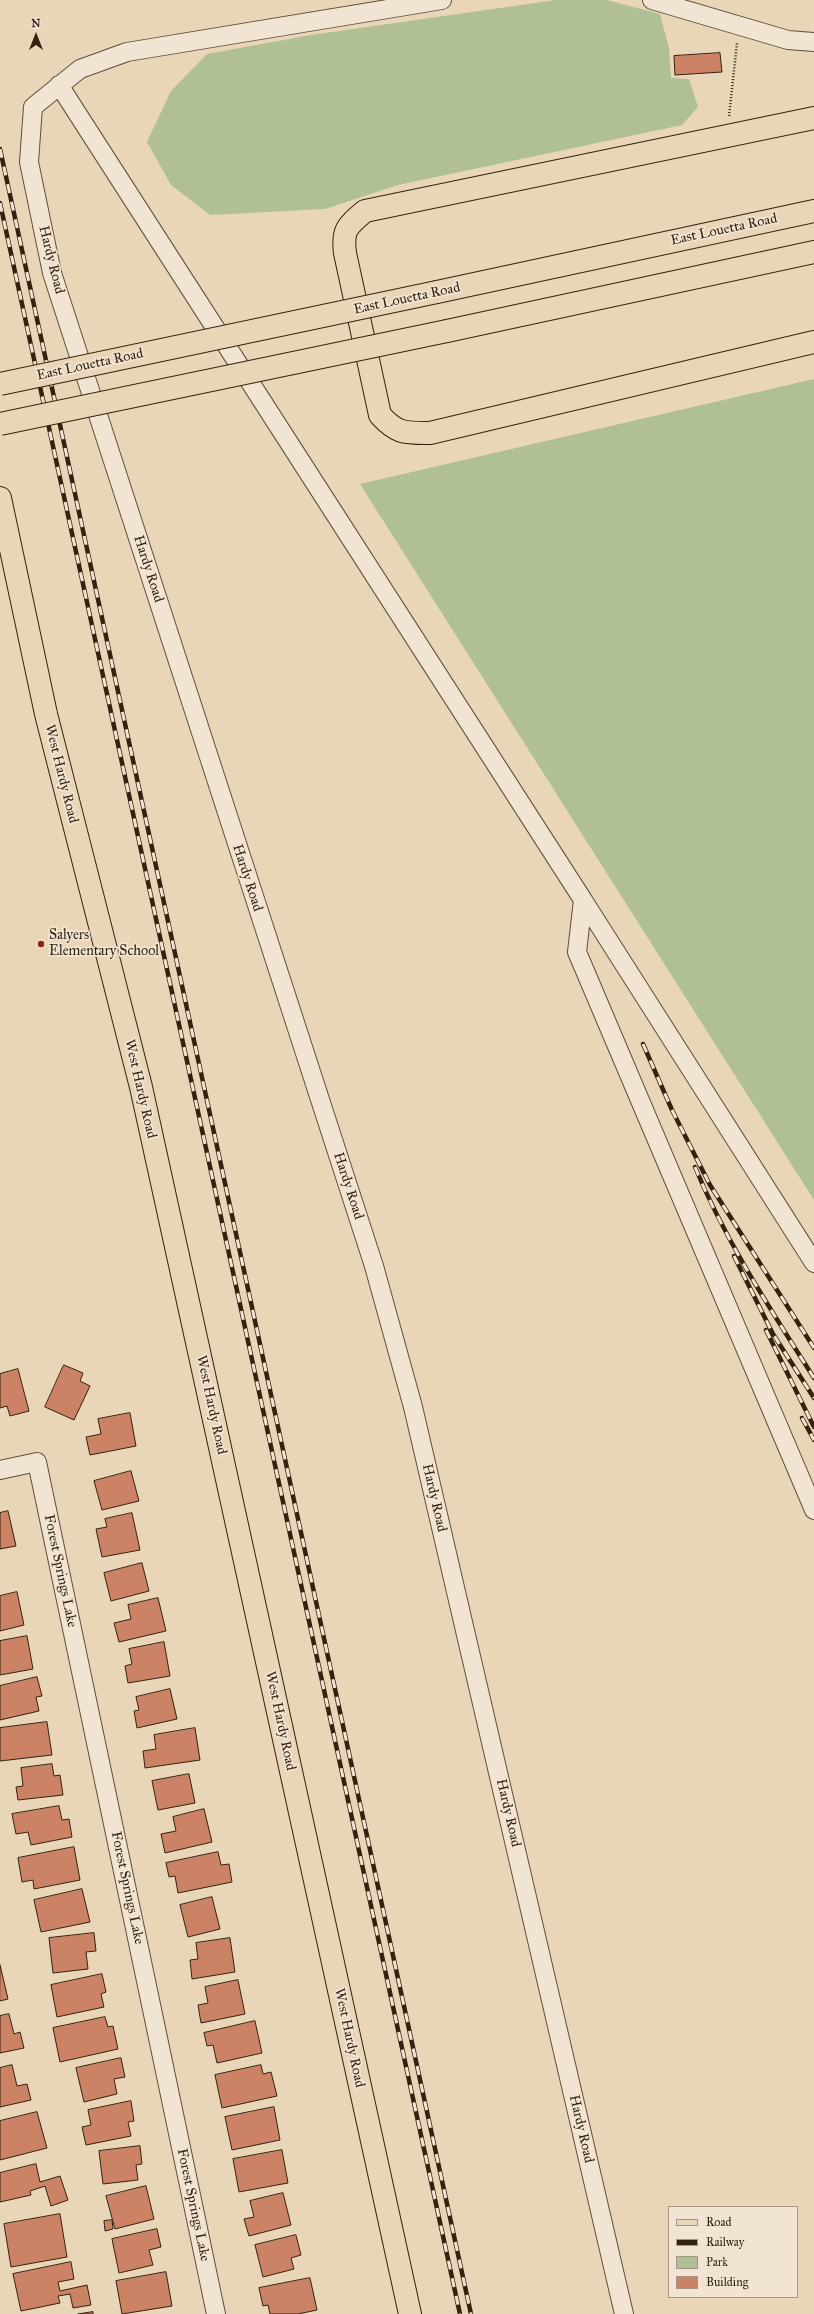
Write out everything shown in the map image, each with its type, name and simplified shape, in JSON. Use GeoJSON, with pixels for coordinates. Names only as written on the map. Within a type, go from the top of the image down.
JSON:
{"type":"FeatureCollection","features":[{"type":"Feature","properties":{"kind":"main road"},"geometry":{"type":"LineString","coordinates":[[814,118],[365,211],[350,224],[343,237],[345,254],[380,415],[391,427],[407,433],[430,433],[814,342]]}},
{"type":"Feature","properties":{"kind":"main road"},"geometry":{"type":"LineString","coordinates":[[749,225],[814,200]]}},
{"type":"Feature","properties":{"kind":"main road","name":"East Louetta Road"},"geometry":{"type":"LineString","coordinates":[[0,384],[814,211]]}},
{"type":"Feature","properties":{"kind":"main road"},"geometry":{"type":"LineString","coordinates":[[0,424],[447,331],[814,252]]}},
{"type":"Feature","properties":{"kind":"main road"},"geometry":{"type":"LineString","coordinates":[[757,265],[814,262]]}},
{"type":"Feature","properties":{"kind":"main road","name":"West Hardy Road"},"geometry":{"type":"LineString","coordinates":[[0,498],[2,520],[46,714],[141,1087],[410,2314]]}},
{"type":"Feature","properties":{"kind":"street","name":"Hardy Road"},"geometry":{"type":"LineString","coordinates":[[442,0],[127,52],[80,69],[33,107],[29,162],[52,273],[376,1274],[413,1407],[624,2314]]}},
{"type":"Feature","properties":{"kind":"street"},"geometry":{"type":"LineString","coordinates":[[652,0],[788,40],[814,42]]}},
{"type":"Feature","properties":{"kind":"street"},"geometry":{"type":"LineString","coordinates":[[59,85],[583,900],[814,1263]]}},
{"type":"Feature","properties":{"kind":"street"},"geometry":{"type":"LineString","coordinates":[[583,900],[577,952],[814,1510]]}},
{"type":"Feature","properties":{"kind":"street","name":"Forest Springs Lake"},"geometry":{"type":"LineString","coordinates":[[0,1470],[37,1462],[216,2314]]}},
{"type":"Feature","properties":{"kind":"path"},"geometry":{"type":"LineString","coordinates":[[727,135],[739,25]]}},
{"type":"Feature","properties":{"kind":"green space"},"geometry":{"type":"Polygon","coordinates":[[[556,0],[607,0],[660,14],[669,48],[671,78],[689,79],[698,107],[682,125],[398,185],[325,209],[210,215],[171,185],[147,142],[171,91],[207,54],[311,35],[556,0]]]}},
{"type":"Feature","properties":{"kind":"green space"},"geometry":{"type":"Polygon","coordinates":[[[814,379],[814,1200],[360,484],[814,379]]]}},
{"type":"Feature","properties":{"kind":"building"},"geometry":{"type":"Polygon","coordinates":[[[720,53],[722,72],[675,75],[674,56],[720,53]]]}},
{"type":"Feature","properties":{"kind":"building"},"geometry":{"type":"Polygon","coordinates":[[[64,1365],[83,1373],[80,1381],[90,1386],[74,1420],[45,1407],[64,1365]]]}},
{"type":"Feature","properties":{"kind":"building"},"geometry":{"type":"Polygon","coordinates":[[[18,1369],[29,1411],[10,1416],[7,1406],[0,1408],[0,1374],[18,1369]]]}},
{"type":"Feature","properties":{"kind":"building"},"geometry":{"type":"Polygon","coordinates":[[[130,1413],[136,1446],[90,1455],[86,1437],[101,1434],[98,1419],[130,1413]]]}},
{"type":"Feature","properties":{"kind":"building"},"geometry":{"type":"Polygon","coordinates":[[[131,1471],[139,1501],[102,1510],[94,1481],[131,1471]]]}},
{"type":"Feature","properties":{"kind":"building"},"geometry":{"type":"Polygon","coordinates":[[[8,1511],[16,1546],[0,1549],[0,1513],[8,1511]]]}},
{"type":"Feature","properties":{"kind":"building"},"geometry":{"type":"Polygon","coordinates":[[[132,1513],[140,1550],[102,1557],[96,1529],[107,1527],[105,1519],[132,1513]]]}},
{"type":"Feature","properties":{"kind":"building"},"geometry":{"type":"Polygon","coordinates":[[[142,1563],[149,1591],[111,1601],[104,1573],[142,1563]]]}},
{"type":"Feature","properties":{"kind":"building"},"geometry":{"type":"Polygon","coordinates":[[[17,1592],[24,1625],[0,1631],[0,1596],[17,1592]]]}},
{"type":"Feature","properties":{"kind":"building"},"geometry":{"type":"Polygon","coordinates":[[[158,1598],[166,1631],[119,1642],[114,1623],[131,1619],[128,1605],[158,1598]]]}},
{"type":"Feature","properties":{"kind":"building"},"geometry":{"type":"Polygon","coordinates":[[[27,1636],[33,1669],[0,1675],[0,1641],[27,1636]]]}},
{"type":"Feature","properties":{"kind":"building"},"geometry":{"type":"Polygon","coordinates":[[[164,1642],[170,1676],[128,1683],[125,1666],[132,1664],[129,1649],[164,1642]]]}},
{"type":"Feature","properties":{"kind":"building"},"geometry":{"type":"Polygon","coordinates":[[[37,1677],[42,1696],[36,1697],[39,1711],[0,1720],[0,1686],[37,1677]]]}},
{"type":"Feature","properties":{"kind":"building"},"geometry":{"type":"Polygon","coordinates":[[[170,1689],[177,1719],[137,1728],[134,1711],[139,1710],[136,1697],[170,1689]]]}},
{"type":"Feature","properties":{"kind":"building"},"geometry":{"type":"Polygon","coordinates":[[[47,1722],[52,1755],[0,1761],[0,1728],[47,1722]]]}},
{"type":"Feature","properties":{"kind":"building"},"geometry":{"type":"Polygon","coordinates":[[[195,1728],[200,1760],[145,1768],[143,1751],[156,1749],[154,1735],[195,1728]]]}},
{"type":"Feature","properties":{"kind":"building"},"geometry":{"type":"Polygon","coordinates":[[[52,1764],[54,1776],[60,1775],[63,1795],[18,1800],[16,1787],[23,1786],[21,1768],[52,1764]]]}},
{"type":"Feature","properties":{"kind":"building"},"geometry":{"type":"Polygon","coordinates":[[[189,1774],[195,1803],[158,1810],[152,1781],[189,1774]]]}},
{"type":"Feature","properties":{"kind":"building"},"geometry":{"type":"Polygon","coordinates":[[[59,1806],[62,1820],[69,1819],[72,1837],[31,1845],[28,1832],[16,1834],[12,1814],[59,1806]]]}},
{"type":"Feature","properties":{"kind":"building"},"geometry":{"type":"Polygon","coordinates":[[[204,1809],[212,1842],[165,1853],[161,1834],[176,1831],[173,1817],[204,1809]]]}},
{"type":"Feature","properties":{"kind":"building"},"geometry":{"type":"Polygon","coordinates":[[[74,1847],[80,1880],[34,1889],[33,1880],[22,1882],[18,1858],[74,1847]]]}},
{"type":"Feature","properties":{"kind":"building"},"geometry":{"type":"Polygon","coordinates":[[[218,1852],[221,1865],[229,1864],[232,1882],[178,1893],[175,1876],[169,1877],[166,1863],[218,1852]]]}},
{"type":"Feature","properties":{"kind":"building"},"geometry":{"type":"Polygon","coordinates":[[[82,1889],[90,1922],[41,1932],[34,1900],[82,1889]]]}},
{"type":"Feature","properties":{"kind":"building"},"geometry":{"type":"Polygon","coordinates":[[[212,1897],[220,1929],[188,1937],[180,1905],[212,1897]]]}},
{"type":"Feature","properties":{"kind":"building"},"geometry":{"type":"Polygon","coordinates":[[[94,1933],[96,1951],[86,1952],[88,1969],[53,1973],[49,1938],[94,1933]]]}},
{"type":"Feature","properties":{"kind":"building"},"geometry":{"type":"Polygon","coordinates":[[[230,1938],[235,1972],[192,1979],[190,1960],[198,1959],[196,1943],[230,1938]]]}},
{"type":"Feature","properties":{"kind":"building"},"geometry":{"type":"Polygon","coordinates":[[[0,1965],[8,1999],[0,2001],[0,1965]]]}},
{"type":"Feature","properties":{"kind":"building"},"geometry":{"type":"Polygon","coordinates":[[[102,1974],[106,1992],[101,1994],[104,2007],[57,2017],[51,1985],[102,1974]]]}},
{"type":"Feature","properties":{"kind":"building"},"geometry":{"type":"Polygon","coordinates":[[[238,1980],[245,2014],[201,2023],[198,2005],[208,2003],[205,1987],[238,1980]]]}},
{"type":"Feature","properties":{"kind":"building"},"geometry":{"type":"Polygon","coordinates":[[[9,2014],[14,2034],[20,2032],[24,2048],[0,2053],[0,2016],[9,2014]]]}},
{"type":"Feature","properties":{"kind":"building"},"geometry":{"type":"Polygon","coordinates":[[[105,2017],[108,2027],[113,2026],[118,2049],[60,2062],[53,2028],[105,2017]]]}},
{"type":"Feature","properties":{"kind":"building"},"geometry":{"type":"Polygon","coordinates":[[[255,2021],[262,2053],[217,2063],[213,2045],[207,2046],[204,2033],[255,2021]]]}},
{"type":"Feature","properties":{"kind":"building"},"geometry":{"type":"Polygon","coordinates":[[[121,2058],[125,2077],[114,2079],[117,2094],[84,2102],[76,2068],[121,2058]]]}},
{"type":"Feature","properties":{"kind":"building"},"geometry":{"type":"Polygon","coordinates":[[[12,2065],[17,2086],[27,2084],[31,2100],[0,2107],[0,2068],[12,2065]]]}},
{"type":"Feature","properties":{"kind":"building"},"geometry":{"type":"Polygon","coordinates":[[[261,2065],[263,2074],[271,2072],[277,2096],[222,2108],[215,2075],[261,2065]]]}},
{"type":"Feature","properties":{"kind":"building"},"geometry":{"type":"Polygon","coordinates":[[[131,2101],[134,2121],[128,2122],[131,2136],[86,2145],[82,2127],[91,2125],[88,2110],[131,2101]]]}},
{"type":"Feature","properties":{"kind":"building"},"geometry":{"type":"Polygon","coordinates":[[[274,2107],[280,2140],[232,2150],[225,2117],[274,2107]]]}},
{"type":"Feature","properties":{"kind":"building"},"geometry":{"type":"Polygon","coordinates":[[[37,2112],[47,2148],[0,2160],[0,2121],[37,2112]]]}},
{"type":"Feature","properties":{"kind":"building"},"geometry":{"type":"Polygon","coordinates":[[[140,2146],[142,2164],[136,2165],[138,2180],[103,2184],[99,2151],[140,2146]]]}},
{"type":"Feature","properties":{"kind":"building"},"geometry":{"type":"Polygon","coordinates":[[[282,2150],[288,2183],[239,2192],[233,2159],[282,2150]]]}},
{"type":"Feature","properties":{"kind":"building"},"geometry":{"type":"Polygon","coordinates":[[[36,2164],[40,2182],[60,2176],[68,2200],[51,2206],[45,2186],[30,2191],[31,2195],[0,2202],[0,2173],[36,2164]]]}},
{"type":"Feature","properties":{"kind":"building"},"geometry":{"type":"Polygon","coordinates":[[[146,2186],[154,2219],[115,2229],[106,2196],[146,2186]]]}},
{"type":"Feature","properties":{"kind":"building"},"geometry":{"type":"Polygon","coordinates":[[[283,2193],[291,2225],[249,2236],[244,2219],[254,2217],[250,2201],[283,2193]]]}},
{"type":"Feature","properties":{"kind":"building"},"geometry":{"type":"Polygon","coordinates":[[[60,2214],[67,2257],[11,2267],[4,2224],[60,2214]]]}},
{"type":"Feature","properties":{"kind":"building"},"geometry":{"type":"Polygon","coordinates":[[[112,2220],[113,2229],[105,2231],[104,2221],[112,2220]]]}},
{"type":"Feature","properties":{"kind":"building"},"geometry":{"type":"Polygon","coordinates":[[[157,2229],[161,2247],[149,2250],[153,2265],[119,2273],[112,2239],[157,2229]]]}},
{"type":"Feature","properties":{"kind":"building"},"geometry":{"type":"Polygon","coordinates":[[[296,2235],[301,2255],[291,2258],[294,2269],[263,2277],[255,2245],[296,2235]]]}},
{"type":"Feature","properties":{"kind":"building"},"geometry":{"type":"Polygon","coordinates":[[[71,2262],[74,2279],[58,2282],[60,2291],[87,2285],[91,2305],[73,2308],[70,2294],[58,2296],[60,2303],[21,2311],[13,2274],[71,2262]]]}},
{"type":"Feature","properties":{"kind":"building"},"geometry":{"type":"Polygon","coordinates":[[[166,2272],[172,2306],[122,2314],[116,2281],[166,2272]]]}},
{"type":"Feature","properties":{"kind":"building"},"geometry":{"type":"Polygon","coordinates":[[[310,2278],[317,2310],[298,2314],[270,2314],[268,2305],[263,2306],[259,2288],[310,2278]]]}},
{"type":"Feature","properties":{"kind":"building"},"geometry":{"type":"Polygon","coordinates":[[[93,2312],[93,2314],[78,2314],[93,2312]]]}},
{"type":"Feature","properties":{"kind":"railway"},"geometry":{"type":"LineString","coordinates":[[0,149],[471,2314]]}},
{"type":"Feature","properties":{"kind":"railway"},"geometry":{"type":"LineString","coordinates":[[0,203],[460,2314]]}},
{"type":"Feature","properties":{"kind":"railway"},"geometry":{"type":"LineString","coordinates":[[643,1044],[672,1110],[710,1185],[814,1348]]}},
{"type":"Feature","properties":{"kind":"railway"},"geometry":{"type":"LineString","coordinates":[[695,1167],[707,1195],[735,1249],[814,1378]]}},
{"type":"Feature","properties":{"kind":"railway"},"geometry":{"type":"LineString","coordinates":[[734,1256],[773,1334],[814,1398]]}},
{"type":"Feature","properties":{"kind":"railway"},"geometry":{"type":"LineString","coordinates":[[766,1330],[814,1427]]}},
{"type":"Feature","properties":{"kind":"railway"},"geometry":{"type":"LineString","coordinates":[[802,1418],[814,1440]]}},
{"type":"Feature","properties":{"kind":"place","name":"Salyers Elementary School"},"geometry":{"type":"Point","coordinates":[41,944]}}]}
